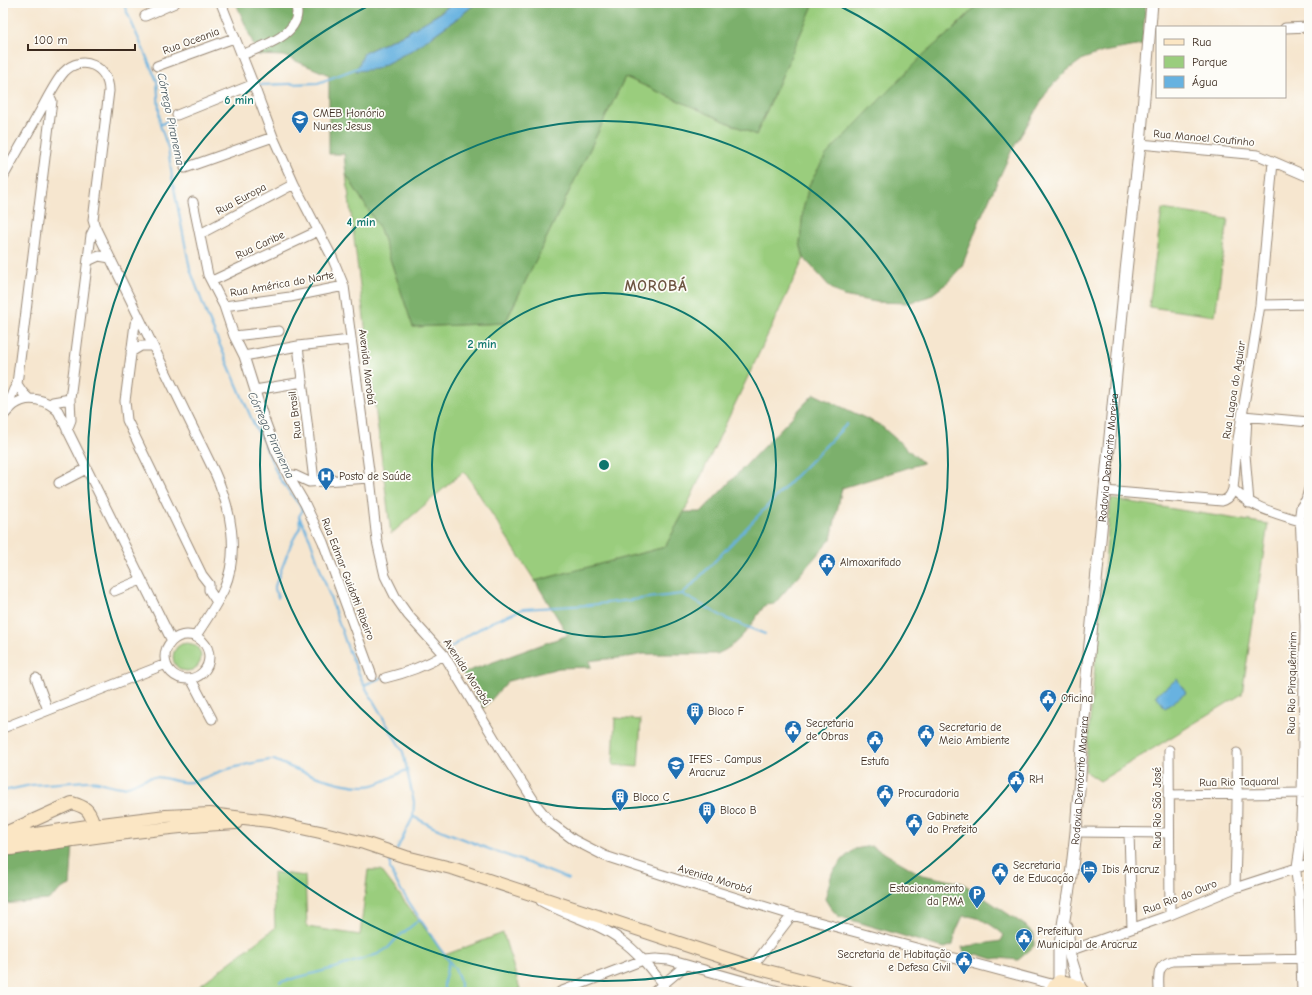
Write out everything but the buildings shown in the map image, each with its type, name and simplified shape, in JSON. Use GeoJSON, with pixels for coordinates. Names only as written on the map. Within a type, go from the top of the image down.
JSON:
{"type":"FeatureCollection","features":[{"type":"Feature","properties":{"kind":"main road"},"geometry":{"type":"LineString","coordinates":[[3,834],[72,802],[81,805],[90,812],[94,825],[91,830],[45,844]]}},
{"type":"Feature","properties":{"kind":"main road"},"geometry":{"type":"LineString","coordinates":[[3,839],[166,816],[210,814],[269,821],[364,842],[406,857],[455,869],[752,967],[842,991]]}},
{"type":"Feature","properties":{"kind":"main road"},"geometry":{"type":"LineString","coordinates":[[3,850],[202,825],[269,821]]}},
{"type":"Feature","properties":{"kind":"main road"},"geometry":{"type":"LineString","coordinates":[[1055,986],[1073,984],[1082,990]]}},
{"type":"Feature","properties":{"kind":"street"},"geometry":{"type":"LineString","coordinates":[[145,16],[175,3]]}},
{"type":"Feature","properties":{"kind":"street","name":"Avenida Morobá"},"geometry":{"type":"LineString","coordinates":[[221,3],[254,84],[273,137],[294,184],[332,257],[344,286],[377,541],[385,576],[396,598],[408,616],[444,655],[503,753],[538,807],[551,823],[574,840],[605,856],[669,877],[792,915],[1055,986]]}},
{"type":"Feature","properties":{"kind":"street"},"geometry":{"type":"LineString","coordinates":[[242,55],[283,36],[291,28],[297,14],[296,3]]}},
{"type":"Feature","properties":{"kind":"street","name":"Rodovia Demócrito Moreira"},"geometry":{"type":"LineString","coordinates":[[1055,986],[1064,951],[1065,913],[1076,832],[1088,675],[1126,271],[1153,33],[1152,3]]}},
{"type":"Feature","properties":{"kind":"street"},"geometry":{"type":"LineString","coordinates":[[1286,28],[1309,27]]}},
{"type":"Feature","properties":{"kind":"street","name":"Rua Oceania"},"geometry":{"type":"LineString","coordinates":[[157,66],[234,38]]}},
{"type":"Feature","properties":{"kind":"street"},"geometry":{"type":"LineString","coordinates":[[3,177],[49,95],[65,70],[78,64],[88,64],[97,67],[104,74],[108,82],[109,91],[93,220],[95,227],[215,472],[224,497],[230,523],[233,550],[227,580],[217,602],[195,637]]}},
{"type":"Feature","properties":{"kind":"street"},"geometry":{"type":"LineString","coordinates":[[178,115],[254,84]]}},
{"type":"Feature","properties":{"kind":"street"},"geometry":{"type":"LineString","coordinates":[[11,408],[9,404],[14,388],[17,384],[52,101],[49,95]]}},
{"type":"Feature","properties":{"kind":"street"},"geometry":{"type":"LineString","coordinates":[[33,124],[42,126],[48,131]]}},
{"type":"Feature","properties":{"kind":"street"},"geometry":{"type":"LineString","coordinates":[[186,168],[273,137]]}},
{"type":"Feature","properties":{"kind":"street","name":"Rua Manoel Coutinho"},"geometry":{"type":"LineString","coordinates":[[1140,144],[1258,155],[1309,177]]}},
{"type":"Feature","properties":{"kind":"street","name":"Rua Lagoa do Aguiar"},"geometry":{"type":"LineString","coordinates":[[1233,489],[1237,445],[1245,416],[1260,305],[1273,162]]}},
{"type":"Feature","properties":{"kind":"street","name":"Rua Europa"},"geometry":{"type":"LineString","coordinates":[[200,234],[294,184]]}},
{"type":"Feature","properties":{"kind":"street","name":"Rua Edmar Guidotti Ribeiro"},"geometry":{"type":"LineString","coordinates":[[193,202],[208,275],[224,306],[234,336],[244,356],[266,426],[276,451],[288,476],[305,504],[323,542],[372,676]]}},
{"type":"Feature","properties":{"kind":"street"},"geometry":{"type":"LineString","coordinates":[[67,430],[71,420],[70,399],[91,235],[95,227]]}},
{"type":"Feature","properties":{"kind":"street","name":"Rua Caribe"},"geometry":{"type":"LineString","coordinates":[[212,281],[318,231]]}},
{"type":"Feature","properties":{"kind":"street"},"geometry":{"type":"LineString","coordinates":[[88,261],[99,256],[110,258]]}},
{"type":"Feature","properties":{"kind":"street","name":"Rua América do Norte"},"geometry":{"type":"LineString","coordinates":[[224,306],[290,297],[344,286]]}},
{"type":"Feature","properties":{"kind":"street"},"geometry":{"type":"LineString","coordinates":[[1260,305],[1309,304]]}},
{"type":"Feature","properties":{"kind":"street"},"geometry":{"type":"LineString","coordinates":[[139,318],[135,324],[126,401],[127,420],[202,575],[209,584],[208,590],[217,602]]}},
{"type":"Feature","properties":{"kind":"street"},"geometry":{"type":"LineString","coordinates":[[234,336],[278,331]]}},
{"type":"Feature","properties":{"kind":"street"},"geometry":{"type":"LineString","coordinates":[[244,356],[298,346],[350,340]]}},
{"type":"Feature","properties":{"kind":"street"},"geometry":{"type":"LineString","coordinates":[[132,352],[141,346],[153,346]]}},
{"type":"Feature","properties":{"kind":"street","name":"Rua Brasil"},"geometry":{"type":"LineString","coordinates":[[298,346],[314,482]]}},
{"type":"Feature","properties":{"kind":"street"},"geometry":{"type":"LineString","coordinates":[[255,390],[303,382]]}},
{"type":"Feature","properties":{"kind":"street"},"geometry":{"type":"LineString","coordinates":[[17,384],[29,399]]}},
{"type":"Feature","properties":{"kind":"street"},"geometry":{"type":"LineString","coordinates":[[3,416],[19,402],[29,399],[40,400],[50,404],[58,411],[172,641]]}},
{"type":"Feature","properties":{"kind":"street"},"geometry":{"type":"LineString","coordinates":[[50,404],[53,402],[70,399]]}},
{"type":"Feature","properties":{"kind":"street"},"geometry":{"type":"LineString","coordinates":[[1250,503],[1245,454],[1245,416],[1309,422]]}},
{"type":"Feature","properties":{"kind":"street"},"geometry":{"type":"LineString","coordinates":[[59,483],[86,469]]}},
{"type":"Feature","properties":{"kind":"street"},"geometry":{"type":"LineString","coordinates":[[288,476],[294,475],[309,482],[370,478]]}},
{"type":"Feature","properties":{"kind":"street"},"geometry":{"type":"LineString","coordinates":[[1105,491],[1222,501],[1228,499],[1233,489],[1250,503],[1267,511],[1300,521]]}},
{"type":"Feature","properties":{"kind":"street","name":"Rua Rio Piraquêmirim"},"geometry":{"type":"LineString","coordinates":[[1302,992],[1305,958],[1296,868],[1306,794],[1307,626],[1300,514],[1301,507],[1306,500],[1309,489]]}},
{"type":"Feature","properties":{"kind":"street"},"geometry":{"type":"LineString","coordinates":[[114,591],[141,580]]}},
{"type":"Feature","properties":{"kind":"street"},"geometry":{"type":"LineString","coordinates":[[209,584],[227,580]]}},
{"type":"Feature","properties":{"kind":"street"},"geometry":{"type":"LineString","coordinates":[[183,636],[195,637],[205,645],[208,663],[202,673],[191,679],[184,679],[173,674],[166,664],[166,652],[172,641],[177,638],[183,636]]}},
{"type":"Feature","properties":{"kind":"street"},"geometry":{"type":"LineString","coordinates":[[385,678],[402,674],[444,655]]}},
{"type":"Feature","properties":{"kind":"street"},"geometry":{"type":"LineString","coordinates":[[3,728],[166,664]]}},
{"type":"Feature","properties":{"kind":"street"},"geometry":{"type":"LineString","coordinates":[[36,678],[48,710]]}},
{"type":"Feature","properties":{"kind":"street"},"geometry":{"type":"LineString","coordinates":[[191,679],[212,719]]}},
{"type":"Feature","properties":{"kind":"street","name":"Rua Rio São José"},"geometry":{"type":"LineString","coordinates":[[1169,750],[1168,795],[1170,915]]}},
{"type":"Feature","properties":{"kind":"street"},"geometry":{"type":"LineString","coordinates":[[1235,888],[1238,753]]}},
{"type":"Feature","properties":{"kind":"street","name":"Rua Rio Taquaral"},"geometry":{"type":"LineString","coordinates":[[1168,795],[1306,794]]}},
{"type":"Feature","properties":{"kind":"street"},"geometry":{"type":"LineString","coordinates":[[1076,832],[1169,833]]}},
{"type":"Feature","properties":{"kind":"street"},"geometry":{"type":"LineString","coordinates":[[1129,833],[1132,928]]}},
{"type":"Feature","properties":{"kind":"street","name":"Rua Rio do Ouro"},"geometry":{"type":"LineString","coordinates":[[1064,951],[1170,915],[1235,888],[1309,864]]}},
{"type":"Feature","properties":{"kind":"street"},"geometry":{"type":"LineString","coordinates":[[1299,894],[1309,894]]}},
{"type":"Feature","properties":{"kind":"street"},"geometry":{"type":"LineString","coordinates":[[535,895],[540,901],[552,908],[605,930],[620,939],[643,960],[669,992]]}},
{"type":"Feature","properties":{"kind":"street"},"geometry":{"type":"LineString","coordinates":[[752,967],[792,915]]}},
{"type":"Feature","properties":{"kind":"street","name":"Rodovia Demócrito Moreira"},"geometry":{"type":"LineString","coordinates":[[1064,951],[1082,990]]}},
{"type":"Feature","properties":{"kind":"street"},"geometry":{"type":"LineString","coordinates":[[560,992],[643,960],[656,958],[686,965],[769,990],[782,992]]}},
{"type":"Feature","properties":{"kind":"street"},"geometry":{"type":"LineString","coordinates":[[1159,992],[1159,973],[1161,966],[1173,961],[1305,958]]}},
{"type":"Feature","properties":{"kind":"street"},"geometry":{"type":"LineString","coordinates":[[654,992],[686,965]]}},
{"type":"Feature","properties":{"kind":"green space"},"geometry":{"type":"Polygon","coordinates":[[[236,3],[452,3],[421,25],[364,53],[376,69],[414,49],[476,3],[814,3],[756,135],[625,77],[505,323],[413,327],[380,229],[346,174],[344,154],[329,154],[329,75],[284,56],[258,55],[236,3]]]}},
{"type":"Feature","properties":{"kind":"green space"},"geometry":{"type":"Polygon","coordinates":[[[814,3],[979,3],[827,155],[809,185],[803,210],[800,243],[804,258],[684,512],[665,547],[535,581],[464,471],[391,534],[346,174],[380,229],[413,327],[505,323],[625,77],[756,135],[814,3]]]}},
{"type":"Feature","properties":{"kind":"green space"},"geometry":{"type":"Polygon","coordinates":[[[979,3],[1146,3],[1142,45],[1103,52],[1083,59],[1064,73],[1048,90],[1011,152],[981,217],[962,266],[947,283],[930,296],[908,303],[876,302],[843,296],[831,288],[804,258],[800,243],[803,210],[809,185],[826,155],[924,54],[955,28],[979,3]]]}},
{"type":"Feature","properties":{"kind":"green space"},"geometry":{"type":"Polygon","coordinates":[[[1162,209],[1228,219],[1215,316],[1149,307],[1162,209]]]}},
{"type":"Feature","properties":{"kind":"green space"},"geometry":{"type":"Polygon","coordinates":[[[814,394],[880,425],[923,463],[842,488],[831,539],[774,604],[765,605],[739,639],[725,650],[717,654],[642,654],[629,657],[589,661],[591,667],[559,668],[508,681],[483,709],[463,673],[568,635],[535,581],[665,547],[684,512],[701,512],[814,394]]]}},
{"type":"Feature","properties":{"kind":"green space"},"geometry":{"type":"Polygon","coordinates":[[[1111,499],[1268,524],[1242,694],[1100,781],[1085,771],[1111,499]]]}},
{"type":"Feature","properties":{"kind":"green space"},"geometry":{"type":"Polygon","coordinates":[[[187,643],[197,647],[201,657],[197,667],[187,671],[177,667],[173,657],[177,647],[187,643]]]}},
{"type":"Feature","properties":{"kind":"green space"},"geometry":{"type":"Polygon","coordinates":[[[615,718],[641,720],[638,767],[613,765],[615,718]]]}},
{"type":"Feature","properties":{"kind":"green space"},"geometry":{"type":"Polygon","coordinates":[[[73,844],[70,885],[63,888],[48,900],[3,904],[3,856],[19,855],[73,844]]]}},
{"type":"Feature","properties":{"kind":"green space"},"geometry":{"type":"Polygon","coordinates":[[[871,846],[922,875],[962,883],[1026,926],[1034,934],[1034,946],[1018,960],[999,958],[993,959],[977,954],[971,956],[964,953],[962,947],[1001,941],[1004,935],[985,921],[968,916],[963,916],[956,931],[953,945],[945,948],[838,916],[825,899],[832,873],[844,858],[855,849],[871,846]]]}},
{"type":"Feature","properties":{"kind":"green space"},"geometry":{"type":"Polygon","coordinates":[[[368,870],[381,870],[445,955],[503,933],[521,992],[191,992],[275,928],[273,872],[305,876],[307,927],[360,935],[368,870]]]}},
{"type":"Feature","properties":{"kind":"water"},"geometry":{"type":"Polygon","coordinates":[[[452,3],[476,3],[414,49],[376,69],[356,71],[364,53],[406,33],[442,12],[452,3]]]}},
{"type":"Feature","properties":{"kind":"water"},"geometry":{"type":"Polygon","coordinates":[[[1177,679],[1186,693],[1165,708],[1156,695],[1177,679]]]}},
{"type":"Feature","properties":{"kind":"waterway","name":"Córrego Piranema"},"geometry":{"type":"LineString","coordinates":[[123,3],[157,81],[160,125],[168,148],[173,183],[190,269],[207,315],[256,429],[261,436],[279,478],[303,510],[299,516]]}},
{"type":"Feature","properties":{"kind":"waterway"},"geometry":{"type":"LineString","coordinates":[[257,85],[318,83],[360,67]]}},
{"type":"Feature","properties":{"kind":"waterway"},"geometry":{"type":"LineString","coordinates":[[160,125],[175,117]]}},
{"type":"Feature","properties":{"kind":"waterway"},"geometry":{"type":"LineString","coordinates":[[444,652],[470,634],[492,622],[523,609],[589,605],[682,594],[847,424]]}},
{"type":"Feature","properties":{"kind":"waterway","name":"Córrego Piranema"},"geometry":{"type":"LineString","coordinates":[[299,516],[310,539],[348,649],[364,685],[403,752],[414,802],[413,817],[397,849]]}},
{"type":"Feature","properties":{"kind":"waterway"},"geometry":{"type":"LineString","coordinates":[[278,598],[275,586],[291,544],[300,527],[299,517]]}},
{"type":"Feature","properties":{"kind":"waterway"},"geometry":{"type":"LineString","coordinates":[[682,594],[727,619],[765,634]]}},
{"type":"Feature","properties":{"kind":"waterway"},"geometry":{"type":"LineString","coordinates":[[364,685],[383,677]]}},
{"type":"Feature","properties":{"kind":"waterway"},"geometry":{"type":"LineString","coordinates":[[3,791],[31,785],[87,781],[123,787],[151,777],[191,782],[228,769],[270,760],[274,760],[295,769],[337,782],[363,786],[377,784],[407,770]]}},
{"type":"Feature","properties":{"kind":"waterway"},"geometry":{"type":"LineString","coordinates":[[414,817],[433,827],[568,879]]}},
{"type":"Feature","properties":{"kind":"waterway","name":"Córrego Piranema"},"geometry":{"type":"LineString","coordinates":[[393,856],[390,862],[390,869],[399,887],[455,969],[459,978],[461,992]]}},
{"type":"Feature","properties":{"kind":"waterway"},"geometry":{"type":"LineString","coordinates":[[280,982],[338,967],[378,954],[388,948],[397,938],[420,919]]}},
{"type":"Feature","properties":{"kind":"waterway","name":"Córrego Piranema"},"geometry":{"type":"LineString","coordinates":[[444,992],[444,982],[449,960]]}},
{"type":"Feature","properties":{"kind":"place","name":"CMEB Honório Nunes Jesus"},"geometry":{"type":"Point","coordinates":[300,134]}},
{"type":"Feature","properties":{"kind":"place","name":"Posto de Saúde"},"geometry":{"type":"Point","coordinates":[326,491]}},
{"type":"Feature","properties":{"kind":"place","name":"Almoxarifado"},"geometry":{"type":"Point","coordinates":[827,577]}},
{"type":"Feature","properties":{"kind":"place","name":"Oficina"},"geometry":{"type":"Point","coordinates":[1048,713]}},
{"type":"Feature","properties":{"kind":"place","name":"Bloco F"},"geometry":{"type":"Point","coordinates":[695,726]}},
{"type":"Feature","properties":{"kind":"place","name":"Secretaria de Obras"},"geometry":{"type":"Point","coordinates":[793,744]}},
{"type":"Feature","properties":{"kind":"place","name":"Secretaria de Meio Ambiente"},"geometry":{"type":"Point","coordinates":[926,748]}},
{"type":"Feature","properties":{"kind":"place","name":"Estufa"},"geometry":{"type":"Point","coordinates":[875,754]}},
{"type":"Feature","properties":{"kind":"place","name":"IFES - Campus Aracruz"},"geometry":{"type":"Point","coordinates":[676,780]}},
{"type":"Feature","properties":{"kind":"place","name":"RH"},"geometry":{"type":"Point","coordinates":[1016,794]}},
{"type":"Feature","properties":{"kind":"place","name":"Procuradoria"},"geometry":{"type":"Point","coordinates":[885,808]}},
{"type":"Feature","properties":{"kind":"place","name":"Bloco C"},"geometry":{"type":"Point","coordinates":[620,812]}},
{"type":"Feature","properties":{"kind":"place","name":"Bloco B"},"geometry":{"type":"Point","coordinates":[707,825]}},
{"type":"Feature","properties":{"kind":"place","name":"Gabinete do Prefeito"},"geometry":{"type":"Point","coordinates":[914,837]}},
{"type":"Feature","properties":{"kind":"place","name":"Ibis Aracruz"},"geometry":{"type":"Point","coordinates":[1089,884]}},
{"type":"Feature","properties":{"kind":"place","name":"Secretaria de Educação"},"geometry":{"type":"Point","coordinates":[1000,886]}},
{"type":"Feature","properties":{"kind":"place","name":"Estacionamento da PMA"},"geometry":{"type":"Point","coordinates":[977,909]}},
{"type":"Feature","properties":{"kind":"place","name":"Prefeitura Municipal de Aracruz"},"geometry":{"type":"Point","coordinates":[1024,952]}},
{"type":"Feature","properties":{"kind":"place","name":"Secretaria de Habitação e Defesa Civil"},"geometry":{"type":"Point","coordinates":[964,975]}},
{"type":"Feature","properties":{"kind":"district","name":"MOROBÁ"},"geometry":{"type":"Point","coordinates":[656,286]}}]}
